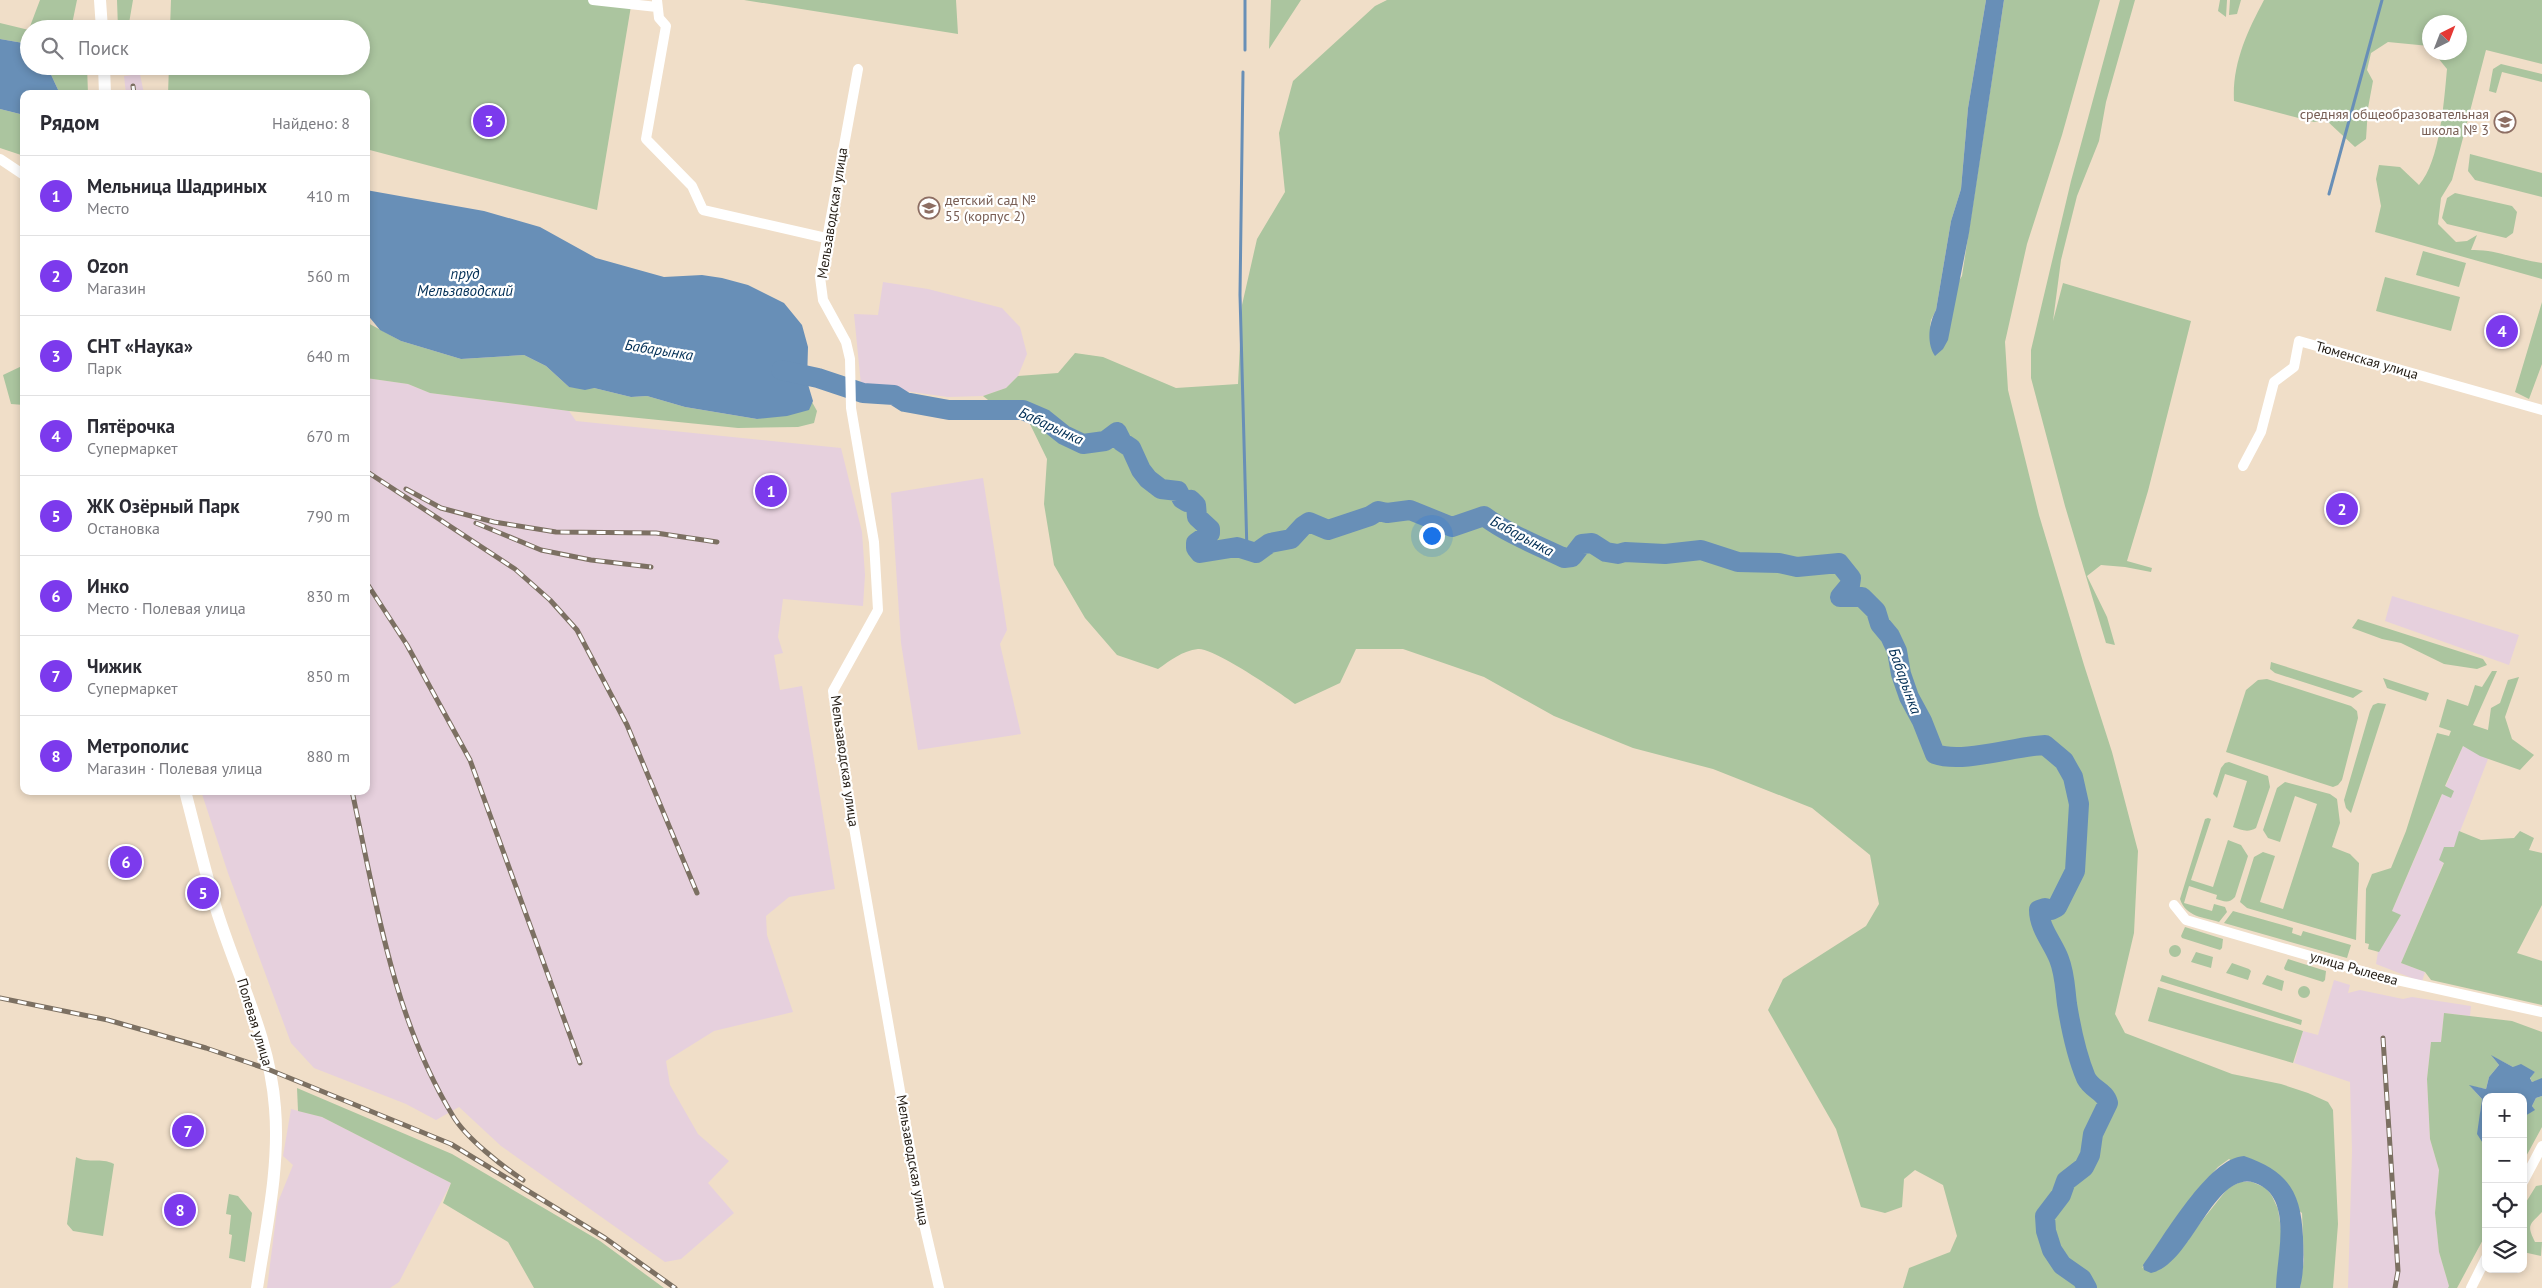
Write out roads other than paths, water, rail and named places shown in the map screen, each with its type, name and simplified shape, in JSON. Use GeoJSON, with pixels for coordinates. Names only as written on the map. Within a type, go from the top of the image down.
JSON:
{"type":"FeatureCollection","features":[{"type":"Feature","properties":{"kind":"street"},"geometry":{"type":"LineString","coordinates":[[100,0],[101,20]]}},
{"type":"Feature","properties":{"kind":"street"},"geometry":{"type":"LineString","coordinates":[[593,0],[657,4],[659,18],[666,26],[646,138],[692,186],[702,210],[826,238]]}},
{"type":"Feature","properties":{"kind":"street","name":"Мельзаводская улица"},"geometry":{"type":"LineString","coordinates":[[858,69],[820,277],[821,290],[827,309],[846,342],[851,372],[852,408],[874,542],[878,610],[833,691],[846,780],[919,1201],[939,1288]]}},
{"type":"Feature","properties":{"kind":"street"},"geometry":{"type":"LineString","coordinates":[[104,75],[105,90]]}},
{"type":"Feature","properties":{"kind":"street"},"geometry":{"type":"LineString","coordinates":[[0,160],[20,173]]}},
{"type":"Feature","properties":{"kind":"street","name":"Тюменская улица"},"geometry":{"type":"LineString","coordinates":[[2242,466],[2261,432],[2274,382],[2294,367],[2299,341],[2542,410]]}},
{"type":"Feature","properties":{"kind":"street","name":"Полевая улица"},"geometry":{"type":"LineString","coordinates":[[186,795],[215,904],[260,1029],[275,1106],[277,1138],[257,1288]]}},
{"type":"Feature","properties":{"kind":"street","name":"улица Рылеева"},"geometry":{"type":"LineString","coordinates":[[2174,905],[2186,920],[2379,976],[2542,1012]]}},
{"type":"Feature","properties":{"kind":"street"},"geometry":{"type":"LineString","coordinates":[[2527,1174],[2542,1146]]}},
{"type":"Feature","properties":{"kind":"street"},"geometry":{"type":"LineString","coordinates":[[2471,1288],[2482,1266]]}},
{"type":"Feature","properties":{"kind":"water"},"geometry":{"type":"Polygon","coordinates":[[[1986,0],[2004,0],[1969,233],[1948,340],[1943,349],[1935,356],[1930,345],[1930,327],[1936,310],[1951,221],[1961,189],[1968,108],[1986,0]]]}},
{"type":"Feature","properties":{"kind":"water"},"geometry":{"type":"Polygon","coordinates":[[[0,39],[20,42],[20,75],[51,75],[58,90],[20,90],[20,114],[0,109],[0,39]]]}},
{"type":"Feature","properties":{"kind":"water","name":"пруд Мельзаводский"},"geometry":{"type":"Polygon","coordinates":[[[370,191],[484,211],[540,227],[596,258],[664,277],[702,275],[748,285],[784,303],[802,325],[808,347],[807,381],[813,401],[809,410],[787,416],[757,419],[685,407],[647,396],[631,397],[594,388],[585,390],[569,387],[546,366],[524,355],[461,359],[401,341],[380,330],[370,318],[370,191]]]}},
{"type":"Feature","properties":{"kind":"water"},"geometry":{"type":"Polygon","coordinates":[[[2491,1055],[2513,1067],[2521,1064],[2535,1072],[2530,1078],[2532,1082],[2542,1078],[2542,1096],[2536,1098],[2532,1106],[2535,1110],[2527,1115],[2527,1093],[2482,1093],[2482,1099],[2469,1085],[2486,1089],[2489,1077],[2499,1065],[2491,1055]]]}},
{"type":"Feature","properties":{"kind":"water"},"geometry":{"type":"Polygon","coordinates":[[[2482,1099],[2482,1142],[2477,1134],[2482,1099]]]}},
{"type":"Feature","properties":{"kind":"water"},"geometry":{"type":"Polygon","coordinates":[[[2244,1156],[2272,1169],[2281,1176],[2295,1196],[2302,1221],[2303,1237],[2303,1263],[2300,1288],[2276,1288],[2280,1245],[2279,1214],[2275,1201],[2267,1190],[2255,1183],[2240,1183],[2227,1190],[2215,1203],[2191,1238],[2165,1267],[2151,1273],[2144,1270],[2143,1265],[2202,1184],[2216,1170],[2230,1160],[2244,1156]]]}},
{"type":"Feature","properties":{"kind":"waterway"},"geometry":{"type":"LineString","coordinates":[[1245,0],[1245,50]]}},
{"type":"Feature","properties":{"kind":"waterway"},"geometry":{"type":"LineString","coordinates":[[2329,194],[2382,0]]}},
{"type":"Feature","properties":{"kind":"waterway"},"geometry":{"type":"LineString","coordinates":[[1243,72],[1240,295],[1247,552]]}},
{"type":"Feature","properties":{"kind":"waterway","name":"Бабарынка"},"geometry":{"type":"LineString","coordinates":[[781,370],[818,378],[863,393],[894,395],[905,402],[949,410],[1023,410],[1044,419],[1064,435],[1083,444],[1105,441],[1117,432],[1122,442],[1131,448],[1141,470],[1148,479],[1161,489],[1178,491],[1182,499],[1187,502],[1191,500],[1196,505],[1197,517],[1210,529],[1210,533],[1196,543],[1196,548],[1200,553],[1237,547],[1256,553],[1270,543],[1291,539],[1309,522],[1328,530],[1370,516],[1378,511],[1387,513],[1410,510],[1452,527],[1484,516],[1513,534],[1564,558],[1572,557],[1582,544],[1592,543],[1606,552],[1618,554],[1625,552],[1665,554],[1701,550],[1738,562],[1779,563],[1797,567],[1839,563],[1851,578],[1850,585],[1840,597],[1862,597],[1876,611],[1880,624],[1890,636],[1897,651],[1901,674],[1909,697],[1922,721],[1935,754],[1947,757],[1974,756],[2045,745],[2064,761],[2073,777],[2079,804],[2075,871],[2057,907],[2051,910],[2045,908],[2039,910],[2041,923],[2056,953],[2064,976],[2072,1032],[2082,1069],[2089,1082],[2104,1096],[2108,1103],[2093,1134],[2090,1155],[2084,1167],[2066,1181],[2061,1195],[2045,1216],[2046,1231],[2052,1250],[2062,1265],[2082,1279],[2087,1288]]}},
{"type":"Feature","properties":{"kind":"railway"},"geometry":{"type":"LineString","coordinates":[[133,86],[134,90]]}},
{"type":"Feature","properties":{"kind":"railway"},"geometry":{"type":"LineString","coordinates":[[370,474],[515,569],[550,600],[577,630],[627,725],[697,893]]}},
{"type":"Feature","properties":{"kind":"railway"},"geometry":{"type":"LineString","coordinates":[[406,489],[441,508],[494,522],[556,532],[656,533],[717,542]]}},
{"type":"Feature","properties":{"kind":"railway"},"geometry":{"type":"LineString","coordinates":[[476,523],[541,550],[591,560],[651,567]]}},
{"type":"Feature","properties":{"kind":"railway"},"geometry":{"type":"LineString","coordinates":[[370,588],[407,645],[470,760],[580,1063]]}},
{"type":"Feature","properties":{"kind":"railway"},"geometry":{"type":"LineString","coordinates":[[353,795],[389,958],[415,1039],[432,1078],[453,1116],[466,1133],[485,1151],[523,1180]]}},
{"type":"Feature","properties":{"kind":"railway"},"geometry":{"type":"LineString","coordinates":[[0,998],[108,1020],[206,1048],[270,1070],[451,1144],[605,1238],[675,1288]]}},
{"type":"Feature","properties":{"kind":"railway"},"geometry":{"type":"LineString","coordinates":[[2383,1038],[2398,1271],[2395,1288]]}},
{"type":"Feature","properties":{"kind":"place","name":"СНТ «Наука»"},"geometry":{"type":"Point","coordinates":[489,121]}},
{"type":"Feature","properties":{"kind":"place","name":"средняя общеобразовательная школа № 3"},"geometry":{"type":"Point","coordinates":[2505,122]}},
{"type":"Feature","properties":{"kind":"place","name":"детский сад № 55 (корпус 2)"},"geometry":{"type":"Point","coordinates":[929,208]}},
{"type":"Feature","properties":{"kind":"place","name":"Пятёрочка"},"geometry":{"type":"Point","coordinates":[2502,331]}},
{"type":"Feature","properties":{"kind":"place","name":"Мельница Шадриных"},"geometry":{"type":"Point","coordinates":[771,491]}},
{"type":"Feature","properties":{"kind":"place","name":"Ozon"},"geometry":{"type":"Point","coordinates":[2342,509]}},
{"type":"Feature","properties":{"kind":"place","name":"Инко"},"geometry":{"type":"Point","coordinates":[126,862]}},
{"type":"Feature","properties":{"kind":"place","name":"ЖК Озёрный Парк"},"geometry":{"type":"Point","coordinates":[203,893]}},
{"type":"Feature","properties":{"kind":"place","name":"Чижик"},"geometry":{"type":"Point","coordinates":[188,1131]}},
{"type":"Feature","properties":{"kind":"place","name":"Метрополис"},"geometry":{"type":"Point","coordinates":[180,1210]}}]}
